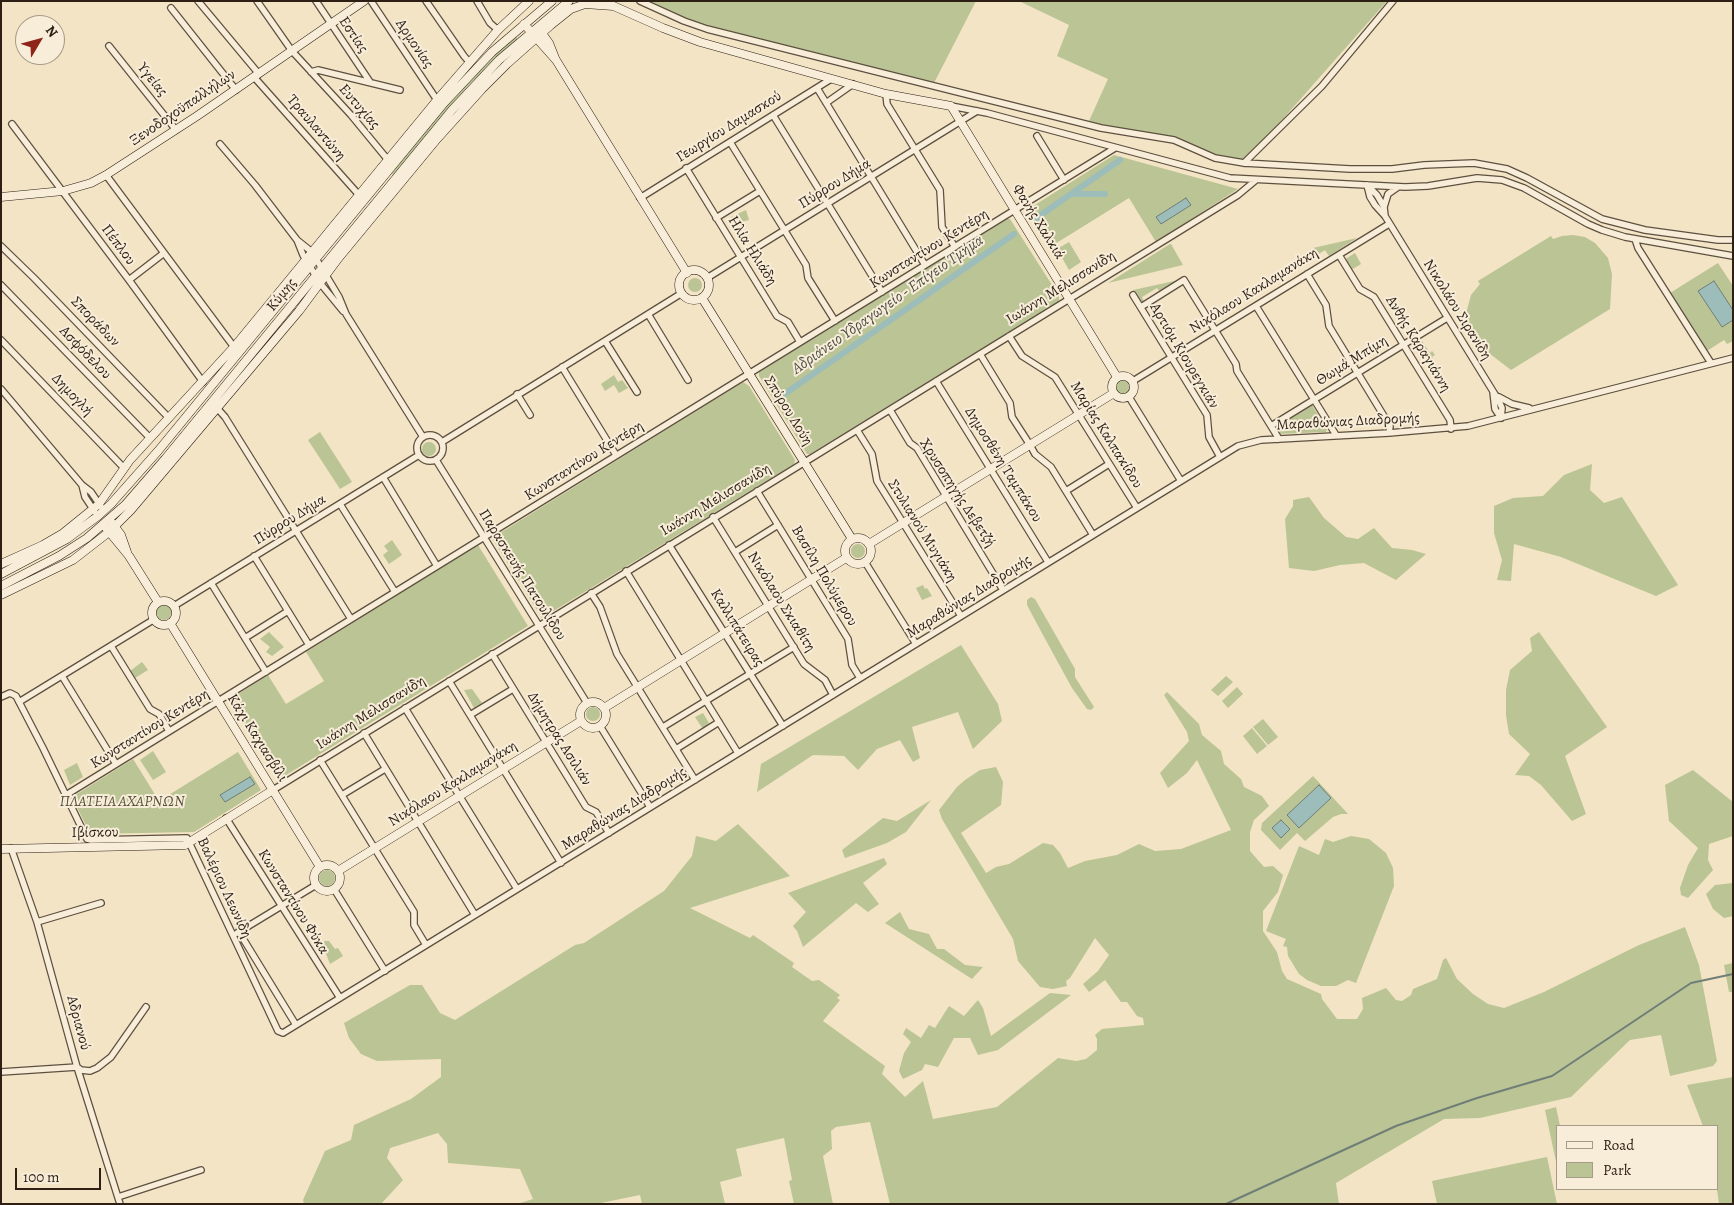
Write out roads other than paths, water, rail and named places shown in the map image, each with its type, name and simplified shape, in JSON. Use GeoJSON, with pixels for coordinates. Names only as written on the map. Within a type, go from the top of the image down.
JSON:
{"type":"FeatureCollection","features":[{"type":"Feature","properties":{"kind":"street","name":"Τραυλαντώνη"},"geometry":{"type":"LineString","coordinates":[[198,1],[256,76],[359,195]]}},
{"type":"Feature","properties":{"kind":"street","name":"Ευτυχίας"},"geometry":{"type":"LineString","coordinates":[[256,1],[292,51],[351,115],[388,160]]}},
{"type":"Feature","properties":{"kind":"street","name":"Εστίας"},"geometry":{"type":"LineString","coordinates":[[316,1],[370,82]]}},
{"type":"Feature","properties":{"kind":"street","name":"Ξενοδοχοϋπαλλήλων"},"geometry":{"type":"LineString","coordinates":[[1,198],[62,191],[91,183],[106,175],[236,90],[364,1]]}},
{"type":"Feature","properties":{"kind":"street","name":"Αρμονίας"},"geometry":{"type":"LineString","coordinates":[[371,1],[437,100]]}},
{"type":"Feature","properties":{"kind":"street"},"geometry":{"type":"LineString","coordinates":[[426,1],[470,63]]}},
{"type":"Feature","properties":{"kind":"street"},"geometry":{"type":"LineString","coordinates":[[477,1],[490,23],[498,30]]}},
{"type":"Feature","properties":{"kind":"street"},"geometry":{"type":"LineString","coordinates":[[314,256],[359,195],[437,100],[498,30],[529,1]]}},
{"type":"Feature","properties":{"kind":"street","name":"Κύμης"},"geometry":{"type":"LineString","coordinates":[[1,574],[67,539],[158,452],[308,263],[444,103],[473,71],[552,1]]}},
{"type":"Feature","properties":{"kind":"street","name":"Κύμης"},"geometry":{"type":"LineString","coordinates":[[1,586],[109,526],[452,110],[487,72],[537,32],[569,1]]}},
{"type":"Feature","properties":{"kind":"street"},"geometry":{"type":"LineString","coordinates":[[640,1],[707,29],[1101,128],[1174,140],[1215,158],[1244,163],[1367,169],[1392,169],[1424,164],[1474,163],[1507,169],[1602,219],[1645,230],[1718,240],[1733,240]]}},
{"type":"Feature","properties":{"kind":"street"},"geometry":{"type":"LineString","coordinates":[[1244,163],[1322,86],[1393,1]]}},
{"type":"Feature","properties":{"kind":"street"},"geometry":{"type":"LineString","coordinates":[[1,595],[73,560],[150,488],[299,311],[460,113],[537,32],[578,6],[609,4],[700,42],[831,79],[886,94],[977,111],[1230,178],[1398,186],[1428,186],[1477,178],[1502,180],[1524,188],[1588,224],[1616,234],[1733,256]]}},
{"type":"Feature","properties":{"kind":"street"},"geometry":{"type":"LineString","coordinates":[[171,8],[236,90]]}},
{"type":"Feature","properties":{"kind":"street"},"geometry":{"type":"LineString","coordinates":[[528,21],[553,50],[556,60],[687,273]]}},
{"type":"Feature","properties":{"kind":"street","name":"Υγείας"},"geometry":{"type":"LineString","coordinates":[[109,46],[176,130]]}},
{"type":"Feature","properties":{"kind":"street","name":"Ευτυχίας"},"geometry":{"type":"LineString","coordinates":[[311,72],[318,70],[400,90]]}},
{"type":"Feature","properties":{"kind":"street","name":"Γεωργίου Δαμασκού"},"geometry":{"type":"LineString","coordinates":[[640,198],[831,79]]}},
{"type":"Feature","properties":{"kind":"street"},"geometry":{"type":"LineString","coordinates":[[826,103],[852,84]]}},
{"type":"Feature","properties":{"kind":"street"},"geometry":{"type":"LineString","coordinates":[[817,88],[925,265]]}},
{"type":"Feature","properties":{"kind":"street"},"geometry":{"type":"LineString","coordinates":[[886,94],[886,104],[940,190],[942,227],[955,247]]}},
{"type":"Feature","properties":{"kind":"street","name":"Φανής Χαλκιά"},"geometry":{"type":"LineString","coordinates":[[951,106],[1117,378]]}},
{"type":"Feature","properties":{"kind":"street","name":"Πύρρου Δήμα"},"geometry":{"type":"LineString","coordinates":[[707,278],[977,111]]}},
{"type":"Feature","properties":{"kind":"street"},"geometry":{"type":"LineString","coordinates":[[773,115],[882,292]]}},
{"type":"Feature","properties":{"kind":"street","name":"Πέπλου"},"geometry":{"type":"LineString","coordinates":[[12,124],[203,382]]}},
{"type":"Feature","properties":{"kind":"street"},"geometry":{"type":"LineString","coordinates":[[1036,136],[1064,180]]}},
{"type":"Feature","properties":{"kind":"street"},"geometry":{"type":"LineString","coordinates":[[730,142],[806,265],[808,278],[835,321]]}},
{"type":"Feature","properties":{"kind":"street"},"geometry":{"type":"LineString","coordinates":[[220,144],[255,184],[297,240],[314,256],[339,297],[346,314]]}},
{"type":"Feature","properties":{"kind":"street","name":"Κωνσταντίνου Κεντέρη"},"geometry":{"type":"LineString","coordinates":[[66,795],[1115,148]]}},
{"type":"Feature","properties":{"kind":"street","name":"Ηλία Ηλιάδη"},"geometry":{"type":"LineString","coordinates":[[686,168],[777,316],[788,322],[800,342]]}},
{"type":"Feature","properties":{"kind":"street"},"geometry":{"type":"LineString","coordinates":[[106,175],[234,348]]}},
{"type":"Feature","properties":{"kind":"street","name":"Ιωάννη Μελισσανίδη"},"geometry":{"type":"LineString","coordinates":[[190,842],[713,517],[1238,195],[1256,180]]}},
{"type":"Feature","properties":{"kind":"street"},"geometry":{"type":"LineString","coordinates":[[1367,185],[1377,195],[1384,207]]}},
{"type":"Feature","properties":{"kind":"street","name":"Νικολάου Σιρανίδη"},"geometry":{"type":"LineString","coordinates":[[1367,185],[1370,197],[1379,211],[1385,216]]}},
{"type":"Feature","properties":{"kind":"street"},"geometry":{"type":"LineString","coordinates":[[1384,207],[1388,194],[1398,186]]}},
{"type":"Feature","properties":{"kind":"street"},"geometry":{"type":"LineString","coordinates":[[716,218],[760,191]]}},
{"type":"Feature","properties":{"kind":"street","name":"Νικολάου Σιρανίδη"},"geometry":{"type":"LineString","coordinates":[[1384,207],[1385,216],[1389,224],[1499,401],[1502,408],[1501,418]]}},
{"type":"Feature","properties":{"kind":"street","name":"Νικόλαου Κακλαμανάκη"},"geometry":{"type":"LineString","coordinates":[[1133,381],[1389,224]]}},
{"type":"Feature","properties":{"kind":"street"},"geometry":{"type":"LineString","coordinates":[[1636,238],[1638,248],[1711,363]]}},
{"type":"Feature","properties":{"kind":"street"},"geometry":{"type":"LineString","coordinates":[[297,240],[301,252],[320,283],[346,314],[423,437]]}},
{"type":"Feature","properties":{"kind":"street","name":"Σποράδων"},"geometry":{"type":"LineString","coordinates":[[1,246],[170,418]]}},
{"type":"Feature","properties":{"kind":"street"},"geometry":{"type":"LineString","coordinates":[[128,280],[164,253]]}},
{"type":"Feature","properties":{"kind":"street","name":"Ανθής Καραγιάννη"},"geometry":{"type":"LineString","coordinates":[[1339,255],[1360,289],[1374,297],[1450,420],[1451,429]]}},
{"type":"Feature","properties":{"kind":"street"},"geometry":{"type":"LineString","coordinates":[[1,564],[43,545],[99,510],[124,468],[234,348],[308,263]]}},
{"type":"Feature","properties":{"kind":"street"},"geometry":{"type":"LineString","coordinates":[[698,271],[707,278],[709,282],[708,291],[702,298],[698,300],[689,299],[682,293],[680,282],[687,273],[698,271]]}},
{"type":"Feature","properties":{"kind":"street"},"geometry":{"type":"LineString","coordinates":[[1307,274],[1326,305],[1329,326],[1390,426],[1389,433]]}},
{"type":"Feature","properties":{"kind":"street"},"geometry":{"type":"LineString","coordinates":[[1141,307],[1184,280],[1236,364],[1237,371],[1279,439]]}},
{"type":"Feature","properties":{"kind":"street","name":"Ασφόδελου"},"geometry":{"type":"LineString","coordinates":[[1,285],[150,438]]}},
{"type":"Feature","properties":{"kind":"street"},"geometry":{"type":"LineString","coordinates":[[442,442],[682,293]]}},
{"type":"Feature","properties":{"kind":"street","name":"Αρτιόμ Κιουρεγκιάν"},"geometry":{"type":"LineString","coordinates":[[1134,296],[1207,415],[1209,438],[1220,457]]}},
{"type":"Feature","properties":{"kind":"street","name":"Σπύρου Λούη"},"geometry":{"type":"LineString","coordinates":[[702,298],[852,539]]}},
{"type":"Feature","properties":{"kind":"street"},"geometry":{"type":"LineString","coordinates":[[1256,306],[1336,435]]}},
{"type":"Feature","properties":{"kind":"street"},"geometry":{"type":"LineString","coordinates":[[648,314],[688,380]]}},
{"type":"Feature","properties":{"kind":"street","name":"Θωμά Μπίμη"},"geometry":{"type":"LineString","coordinates":[[1271,426],[1447,318]]}},
{"type":"Feature","properties":{"kind":"street","name":"Μαρίας Καλπακίδου"},"geometry":{"type":"LineString","coordinates":[[1009,336],[1022,356],[1055,377],[1136,508]]}},
{"type":"Feature","properties":{"kind":"street","name":"Δημογλή"},"geometry":{"type":"LineString","coordinates":[[1,340],[124,468]]}},
{"type":"Feature","properties":{"kind":"street"},"geometry":{"type":"LineString","coordinates":[[605,341],[637,392]]}},
{"type":"Feature","properties":{"kind":"street"},"geometry":{"type":"LineString","coordinates":[[980,354],[1010,403],[1012,417],[1035,454],[1051,467],[1093,535]]}},
{"type":"Feature","properties":{"kind":"street","name":"Μαραθώνιας Διαδρομής"},"geometry":{"type":"LineString","coordinates":[[283,1033],[1238,446],[1250,442],[1279,439],[1451,429],[1501,418],[1733,358]]}},
{"type":"Feature","properties":{"kind":"street"},"geometry":{"type":"LineString","coordinates":[[562,368],[616,456]]}},
{"type":"Feature","properties":{"kind":"street"},"geometry":{"type":"LineString","coordinates":[[1126,376],[1133,381],[1135,388],[1129,397],[1120,398],[1114,393],[1112,384],[1117,378],[1126,376]]}},
{"type":"Feature","properties":{"kind":"street","name":"Δημοσθένη Ταμπάκου"},"geometry":{"type":"LineString","coordinates":[[936,381],[1048,562]]}},
{"type":"Feature","properties":{"kind":"street"},"geometry":{"type":"LineString","coordinates":[[1,389],[82,485],[85,497],[99,510],[158,602]]}},
{"type":"Feature","properties":{"kind":"street"},"geometry":{"type":"LineString","coordinates":[[1493,392],[1512,404],[1535,409]]}},
{"type":"Feature","properties":{"kind":"street"},"geometry":{"type":"LineString","coordinates":[[869,544],[1114,393]]}},
{"type":"Feature","properties":{"kind":"street"},"geometry":{"type":"LineString","coordinates":[[517,394],[530,415]]}},
{"type":"Feature","properties":{"kind":"street"},"geometry":{"type":"LineString","coordinates":[[1129,397],[1181,481]]}},
{"type":"Feature","properties":{"kind":"street"},"geometry":{"type":"LineString","coordinates":[[217,408],[225,417],[297,530],[351,619]]}},
{"type":"Feature","properties":{"kind":"street","name":"Χρυσοπηγής Δεβετζή"},"geometry":{"type":"LineString","coordinates":[[890,410],[910,443],[917,448],[1004,590]]}},
{"type":"Feature","properties":{"kind":"street","name":"Στυλιανού Μυγιάκη"},"geometry":{"type":"LineString","coordinates":[[857,430],[872,454],[877,481],[961,616]]}},
{"type":"Feature","properties":{"kind":"street"},"geometry":{"type":"LineString","coordinates":[[427,435],[435,436],[442,442],[443,452],[436,460],[427,461],[419,455],[417,447],[423,437],[427,435]]}},
{"type":"Feature","properties":{"kind":"street","name":"Πύρρου Δήμα"},"geometry":{"type":"LineString","coordinates":[[174,606],[419,455]]}},
{"type":"Feature","properties":{"kind":"street","name":"Παρασκευής Πατουλίδου"},"geometry":{"type":"LineString","coordinates":[[436,460],[587,703]]}},
{"type":"Feature","properties":{"kind":"street"},"geometry":{"type":"LineString","coordinates":[[1066,491],[1109,464]]}},
{"type":"Feature","properties":{"kind":"street"},"geometry":{"type":"LineString","coordinates":[[383,478],[437,566]]}},
{"type":"Feature","properties":{"kind":"street","name":"Βασίλη Πολύμερου"},"geometry":{"type":"LineString","coordinates":[[757,491],[848,639],[852,665],[860,678]]}},
{"type":"Feature","properties":{"kind":"street"},"geometry":{"type":"LineString","coordinates":[[340,504],[395,592]]}},
{"type":"Feature","properties":{"kind":"street","name":"Νικόλαου Σκιαθίτη"},"geometry":{"type":"LineString","coordinates":[[713,517],[804,664],[824,680],[833,695]]}},
{"type":"Feature","properties":{"kind":"street"},"geometry":{"type":"LineString","coordinates":[[735,552],[778,525]]}},
{"type":"Feature","properties":{"kind":"street"},"geometry":{"type":"LineString","coordinates":[[861,538],[869,544],[871,555],[865,562],[857,564],[846,558],[845,547],[852,539],[861,538]]}},
{"type":"Feature","properties":{"kind":"street","name":"Καλλιπάτειρας"},"geometry":{"type":"LineString","coordinates":[[669,545],[783,726]]}},
{"type":"Feature","properties":{"kind":"street"},"geometry":{"type":"LineString","coordinates":[[254,556],[309,645]]}},
{"type":"Feature","properties":{"kind":"street"},"geometry":{"type":"LineString","coordinates":[[604,708],[846,558]]}},
{"type":"Feature","properties":{"kind":"street"},"geometry":{"type":"LineString","coordinates":[[865,562],[916,644]]}},
{"type":"Feature","properties":{"kind":"street"},"geometry":{"type":"LineString","coordinates":[[626,571],[738,753]]}},
{"type":"Feature","properties":{"kind":"street"},"geometry":{"type":"LineString","coordinates":[[211,583],[266,672]]}},
{"type":"Feature","properties":{"kind":"street"},"geometry":{"type":"LineString","coordinates":[[591,593],[600,607],[617,654],[695,780]]}},
{"type":"Feature","properties":{"kind":"street"},"geometry":{"type":"LineString","coordinates":[[167,601],[174,606],[176,615],[170,623],[159,624],[154,620],[152,608],[158,602],[167,601]]}},
{"type":"Feature","properties":{"kind":"street"},"geometry":{"type":"LineString","coordinates":[[245,638],[288,611]]}},
{"type":"Feature","properties":{"kind":"street"},"geometry":{"type":"LineString","coordinates":[[1,697],[14,694],[19,702],[154,620]]}},
{"type":"Feature","properties":{"kind":"street","name":"Κάχι Καχιασβίλι"},"geometry":{"type":"LineString","coordinates":[[170,623],[320,866]]}},
{"type":"Feature","properties":{"kind":"street"},"geometry":{"type":"LineString","coordinates":[[111,646],[150,709],[159,714],[169,731]]}},
{"type":"Feature","properties":{"kind":"street"},"geometry":{"type":"LineString","coordinates":[[662,727],[794,647]]}},
{"type":"Feature","properties":{"kind":"street","name":"Δήμητρας Ασιλιάν"},"geometry":{"type":"LineString","coordinates":[[492,654],[586,807],[596,812],[609,833]]}},
{"type":"Feature","properties":{"kind":"street"},"geometry":{"type":"LineString","coordinates":[[62,676],[116,764]]}},
{"type":"Feature","properties":{"kind":"street"},"geometry":{"type":"LineString","coordinates":[[449,681],[560,862]]}},
{"type":"Feature","properties":{"kind":"street"},"geometry":{"type":"LineString","coordinates":[[470,715],[513,689]]}},
{"type":"Feature","properties":{"kind":"street","name":"Βαλέριου Λεωνίδη"},"geometry":{"type":"LineString","coordinates":[[19,702],[88,840],[186,837],[190,842],[236,934],[278,1031],[283,1033]]}},
{"type":"Feature","properties":{"kind":"street"},"geometry":{"type":"LineString","coordinates":[[587,703],[598,703],[604,708],[606,718],[600,726],[590,728],[581,721],[581,709],[587,703]]}},
{"type":"Feature","properties":{"kind":"street"},"geometry":{"type":"LineString","coordinates":[[405,708],[517,889]]}},
{"type":"Feature","properties":{"kind":"street","name":"Νικόλαου Κακλαμανάκη"},"geometry":{"type":"LineString","coordinates":[[338,871],[581,721]]}},
{"type":"Feature","properties":{"kind":"street"},"geometry":{"type":"LineString","coordinates":[[676,749],[719,722]]}},
{"type":"Feature","properties":{"kind":"street"},"geometry":{"type":"LineString","coordinates":[[600,726],[650,807]]}},
{"type":"Feature","properties":{"kind":"street"},"geometry":{"type":"LineString","coordinates":[[364,734],[476,915]]}},
{"type":"Feature","properties":{"kind":"street"},"geometry":{"type":"LineString","coordinates":[[320,760],[414,912],[414,925],[426,945]]}},
{"type":"Feature","properties":{"kind":"street"},"geometry":{"type":"LineString","coordinates":[[342,795],[385,769]]}},
{"type":"Feature","properties":{"kind":"street","name":"Κωνσταντίνου Φύκα"},"geometry":{"type":"LineString","coordinates":[[226,818],[340,998]]}},
{"type":"Feature","properties":{"kind":"street","name":"Ιβίσκου"},"geometry":{"type":"LineString","coordinates":[[1,849],[185,845],[190,842]]}},
{"type":"Feature","properties":{"kind":"street","name":"Αδριανού"},"geometry":{"type":"LineString","coordinates":[[10,848],[37,922],[77,1068],[120,1204]]}},
{"type":"Feature","properties":{"kind":"street"},"geometry":{"type":"LineString","coordinates":[[328,865],[336,868],[338,871],[340,879],[334,889],[324,890],[316,885],[315,873],[320,866],[328,865]]}},
{"type":"Feature","properties":{"kind":"street"},"geometry":{"type":"LineString","coordinates":[[296,1025],[236,934],[316,885]]}},
{"type":"Feature","properties":{"kind":"street"},"geometry":{"type":"LineString","coordinates":[[334,889],[385,971]]}},
{"type":"Feature","properties":{"kind":"street"},"geometry":{"type":"LineString","coordinates":[[37,922],[101,904]]}},
{"type":"Feature","properties":{"kind":"street"},"geometry":{"type":"LineString","coordinates":[[1,1072],[77,1068],[90,1071],[106,1062],[118,1049],[146,1007]]}},
{"type":"Feature","properties":{"kind":"street"},"geometry":{"type":"LineString","coordinates":[[118,1197],[202,1170]]}},
{"type":"Feature","properties":{"kind":"water"},"geometry":{"type":"Polygon","coordinates":[[[1186,198],[1191,205],[1161,224],[1156,217],[1186,198]]]}},
{"type":"Feature","properties":{"kind":"water"},"geometry":{"type":"Polygon","coordinates":[[[1714,281],[1733,310],[1733,320],[1722,327],[1698,291],[1714,281]]]}},
{"type":"Feature","properties":{"kind":"water"},"geometry":{"type":"Polygon","coordinates":[[[250,777],[255,784],[225,802],[220,795],[250,777]]]}},
{"type":"Feature","properties":{"kind":"water"},"geometry":{"type":"Polygon","coordinates":[[[1319,785],[1331,798],[1299,828],[1287,815],[1319,785]]]}},
{"type":"Feature","properties":{"kind":"water"},"geometry":{"type":"Polygon","coordinates":[[[1281,820],[1290,829],[1281,838],[1272,828],[1281,820]]]}},
{"type":"Feature","properties":{"kind":"waterway","name":"Αδριάνειο Υδραγωγείο - Επίγειο Τμήμα"},"geometry":{"type":"LineString","coordinates":[[1035,219],[1120,160]]}},
{"type":"Feature","properties":{"kind":"waterway","name":"Αδριάνειο Υδραγωγείο - Επίγειο Τμήμα"},"geometry":{"type":"LineString","coordinates":[[1073,194],[1105,194]]}},
{"type":"Feature","properties":{"kind":"waterway","name":"Αδριάνειο Υδραγωγείο - Επίγειο Τμήμα"},"geometry":{"type":"LineString","coordinates":[[777,395],[786,393],[1014,234]]}},
{"type":"Feature","properties":{"kind":"waterway"},"geometry":{"type":"LineString","coordinates":[[1226,1204],[1396,1126],[1477,1098],[1552,1076],[1691,983],[1733,974]]}},
{"type":"Feature","properties":{"kind":"park label","name":"ΠΛΑΤΕΙΑ ΑΧΑΡΝΩΝ"},"geometry":{"type":"Point","coordinates":[122,802]}}]}
